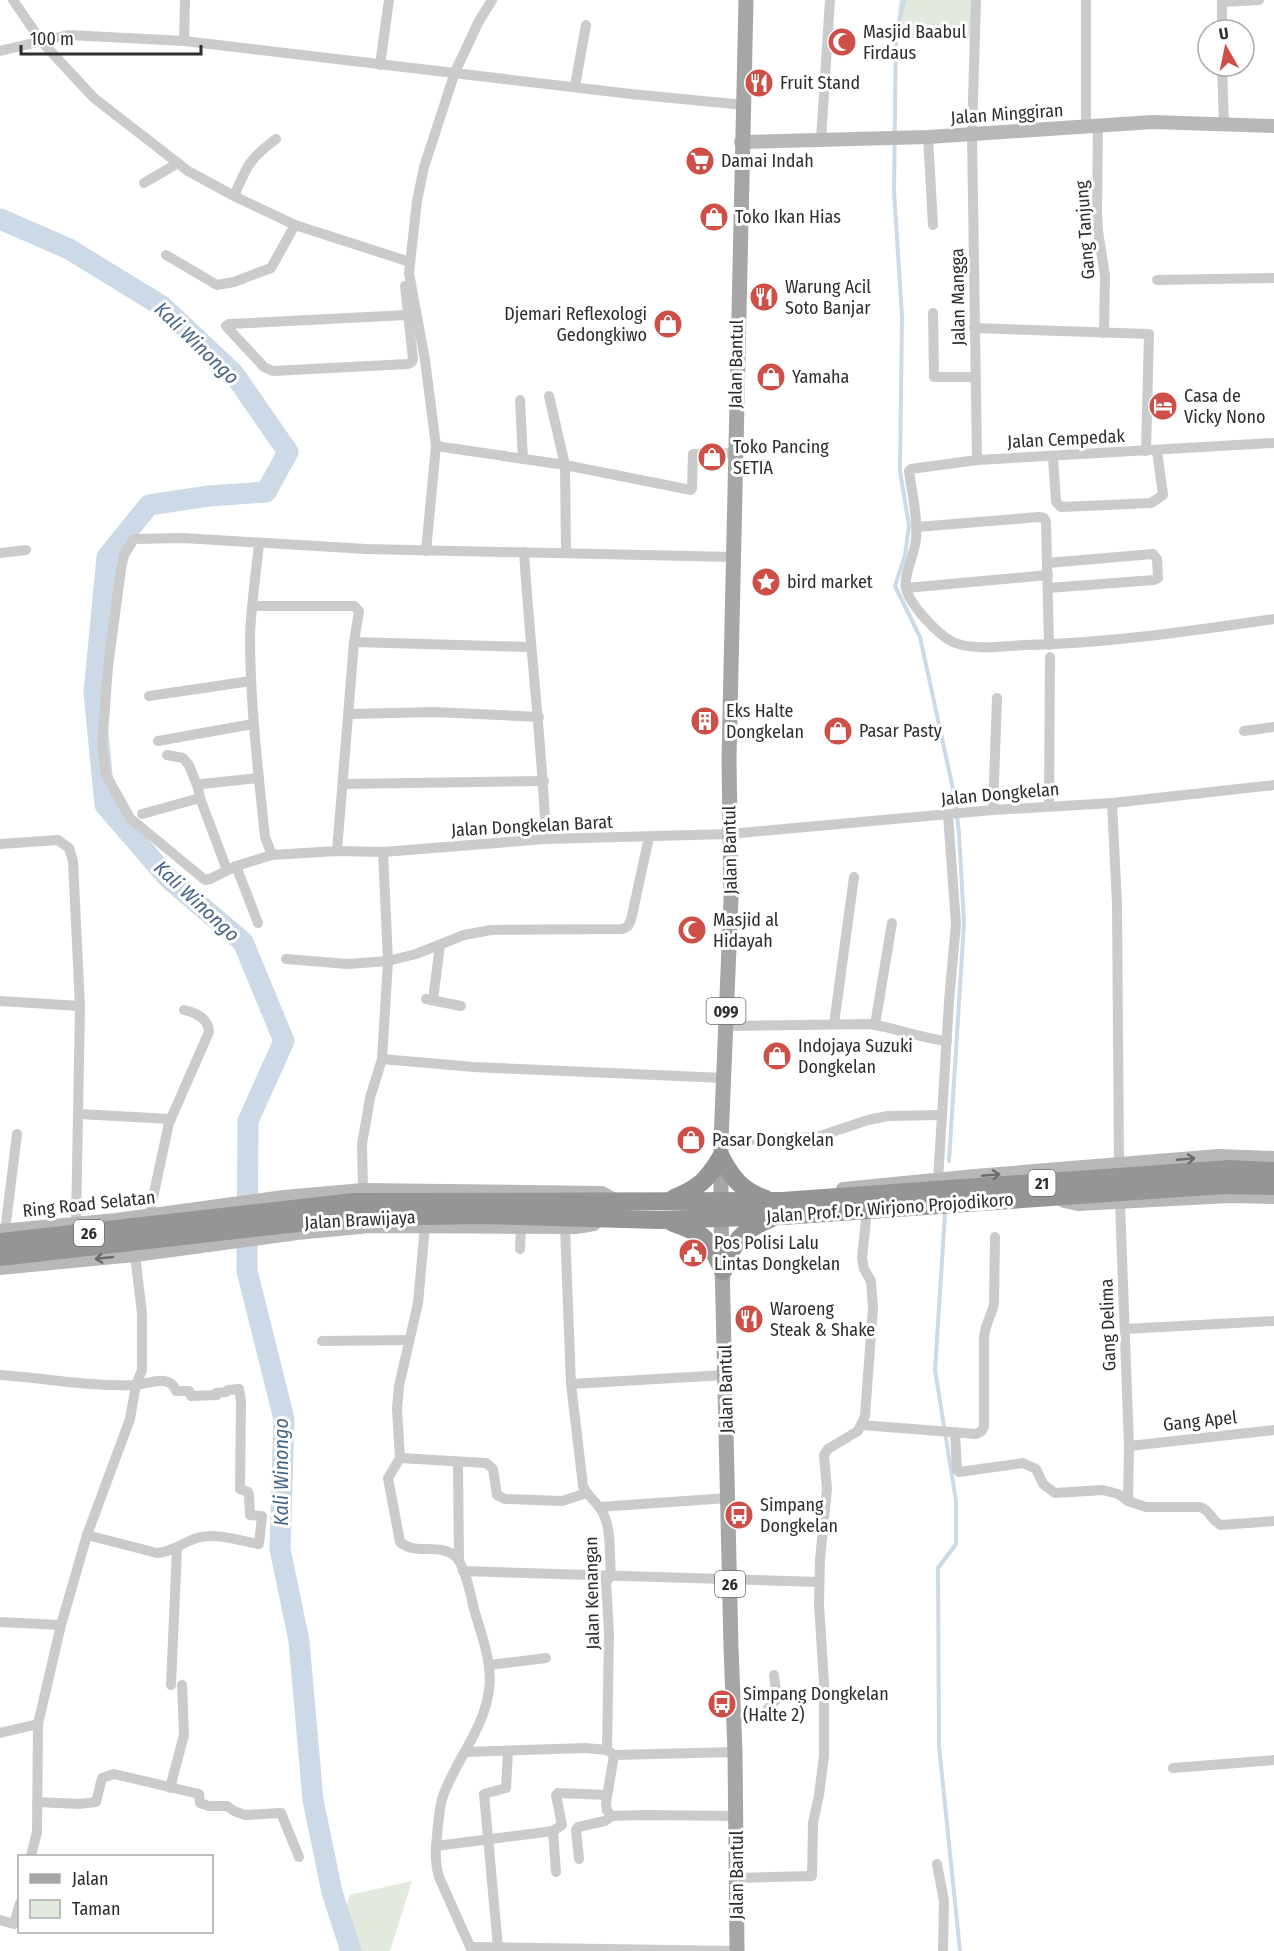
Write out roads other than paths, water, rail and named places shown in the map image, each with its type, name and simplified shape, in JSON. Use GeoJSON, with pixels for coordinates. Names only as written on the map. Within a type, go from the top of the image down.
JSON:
{"type":"FeatureCollection","features":[{"type":"Feature","properties":{"kind":"highway"},"geometry":{"type":"LineString","coordinates":[[721,1149],[737,1184],[773,1209],[741,1235],[733,1245],[723,1271]]}},
{"type":"Feature","properties":{"kind":"highway"},"geometry":{"type":"LineString","coordinates":[[721,1149],[710,1176],[701,1185],[663,1211],[704,1238],[711,1246],[723,1271]]}},
{"type":"Feature","properties":{"kind":"highway","name":"21"},"geometry":{"type":"LineString","coordinates":[[809,1199],[1229,1169],[1274,1171]]}},
{"type":"Feature","properties":{"kind":"highway","name":"Jalan Prof. Dr. Wirjono Projodikoro"},"geometry":{"type":"LineString","coordinates":[[721,1202],[773,1209],[867,1210],[1223,1185],[1274,1186]]}},
{"type":"Feature","properties":{"kind":"highway","name":"Jalan Prof. Dr. Wirjono Projodikoro"},"geometry":{"type":"LineString","coordinates":[[773,1209],[809,1199]]}},
{"type":"Feature","properties":{"kind":"highway","name":"Jalan Brawijaya"},"geometry":{"type":"LineString","coordinates":[[0,1257],[293,1215],[354,1202],[400,1200],[663,1211],[721,1202]]}},
{"type":"Feature","properties":{"kind":"highway","name":"Jalan Brawijaya"},"geometry":{"type":"LineString","coordinates":[[293,1215],[370,1222],[617,1210]]}},
{"type":"Feature","properties":{"kind":"highway","name":"Jalan Brawijaya"},"geometry":{"type":"LineString","coordinates":[[2,1235],[180,1230]]}},
{"type":"Feature","properties":{"kind":"main road","name":"Jalan Bantul"},"geometry":{"type":"LineString","coordinates":[[737,1951],[735,1752],[721,1149],[731,899],[730,676],[746,0]]}},
{"type":"Feature","properties":{"kind":"street"},"geometry":{"type":"LineString","coordinates":[[13,0],[94,98],[199,178],[295,225],[410,262]]}},
{"type":"Feature","properties":{"kind":"street"},"geometry":{"type":"LineString","coordinates":[[184,41],[185,0]]}},
{"type":"Feature","properties":{"kind":"street"},"geometry":{"type":"LineString","coordinates":[[380,65],[389,0]]}},
{"type":"Feature","properties":{"kind":"street"},"geometry":{"type":"LineString","coordinates":[[426,551],[436,446],[425,360],[410,283],[417,201],[423,167],[455,72],[479,21],[492,0]]}},
{"type":"Feature","properties":{"kind":"street"},"geometry":{"type":"LineString","coordinates":[[821,140],[830,0]]}},
{"type":"Feature","properties":{"kind":"street","name":"Jalan Mangga"},"geometry":{"type":"LineString","coordinates":[[976,0],[972,134],[977,460]]}},
{"type":"Feature","properties":{"kind":"street","name":"Gang Tanjung"},"geometry":{"type":"LineString","coordinates":[[1086,0],[1098,231],[1105,270],[1104,333]]}},
{"type":"Feature","properties":{"kind":"street"},"geometry":{"type":"LineString","coordinates":[[1222,18],[1222,2],[1259,0]]}},
{"type":"Feature","properties":{"kind":"street"},"geometry":{"type":"LineString","coordinates":[[575,86],[586,25]]}},
{"type":"Feature","properties":{"kind":"street"},"geometry":{"type":"LineString","coordinates":[[0,51],[68,35],[184,41],[744,105]]}},
{"type":"Feature","properties":{"kind":"street"},"geometry":{"type":"LineString","coordinates":[[1222,78],[1224,124]]}},
{"type":"Feature","properties":{"kind":"street","name":"Jalan Minggiran"},"geometry":{"type":"LineString","coordinates":[[741,142],[928,137],[1153,122],[1274,126]]}},
{"type":"Feature","properties":{"kind":"street"},"geometry":{"type":"LineString","coordinates":[[928,137],[933,225]]}},
{"type":"Feature","properties":{"kind":"street"},"geometry":{"type":"LineString","coordinates":[[234,196],[249,162],[255,154],[276,139]]}},
{"type":"Feature","properties":{"kind":"street"},"geometry":{"type":"LineString","coordinates":[[144,183],[178,163]]}},
{"type":"Feature","properties":{"kind":"street"},"geometry":{"type":"LineString","coordinates":[[166,255],[217,285],[234,282],[271,268],[295,225]]}},
{"type":"Feature","properties":{"kind":"street"},"geometry":{"type":"LineString","coordinates":[[1157,280],[1274,278]]}},
{"type":"Feature","properties":{"kind":"street"},"geometry":{"type":"LineString","coordinates":[[407,315],[229,324],[226,326],[264,367],[270,370],[408,364],[413,361],[405,288],[410,283]]}},
{"type":"Feature","properties":{"kind":"street"},"geometry":{"type":"LineString","coordinates":[[933,313],[934,377],[976,376]]}},
{"type":"Feature","properties":{"kind":"street"},"geometry":{"type":"LineString","coordinates":[[974,328],[1147,334],[1150,337],[1152,451],[1163,495],[1151,502],[1061,507],[1056,502],[1053,457]]}},
{"type":"Feature","properties":{"kind":"street"},"geometry":{"type":"LineString","coordinates":[[549,396],[565,465],[566,553]]}},
{"type":"Feature","properties":{"kind":"street"},"geometry":{"type":"LineString","coordinates":[[520,400],[523,459]]}},
{"type":"Feature","properties":{"kind":"street","name":"Jalan Cempedak"},"geometry":{"type":"LineString","coordinates":[[917,527],[909,470],[977,460],[1274,443]]}},
{"type":"Feature","properties":{"kind":"street"},"geometry":{"type":"LineString","coordinates":[[436,446],[565,465],[691,490],[693,454],[734,453]]}},
{"type":"Feature","properties":{"kind":"street"},"geometry":{"type":"LineString","coordinates":[[1048,645],[1048,569],[1044,518],[917,527],[916,547],[906,579],[906,588],[920,612],[953,642],[979,646],[1048,645],[1114,641],[1274,620]]}},
{"type":"Feature","properties":{"kind":"street","name":"Jalan Dongkelan Barat"},"geometry":{"type":"LineString","coordinates":[[259,544],[183,538],[134,539],[124,555],[121,569],[108,667],[102,746],[106,775],[130,818],[201,877],[210,879],[232,868],[272,855],[337,851],[383,852],[546,839],[729,834]]}},
{"type":"Feature","properties":{"kind":"street"},"geometry":{"type":"LineString","coordinates":[[272,855],[265,837],[253,724],[251,681],[250,633],[259,544],[426,551],[734,557]]}},
{"type":"Feature","properties":{"kind":"street"},"geometry":{"type":"LineString","coordinates":[[0,553],[26,550]]}},
{"type":"Feature","properties":{"kind":"street"},"geometry":{"type":"LineString","coordinates":[[524,552],[530,647],[544,781],[546,839]]}},
{"type":"Feature","properties":{"kind":"street"},"geometry":{"type":"LineString","coordinates":[[906,588],[1153,554],[1157,559],[1159,574],[1154,580],[1048,588]]}},
{"type":"Feature","properties":{"kind":"street"},"geometry":{"type":"LineString","coordinates":[[253,606],[356,606],[359,612],[354,642],[337,851]]}},
{"type":"Feature","properties":{"kind":"street"},"geometry":{"type":"LineString","coordinates":[[354,642],[530,647]]}},
{"type":"Feature","properties":{"kind":"street"},"geometry":{"type":"LineString","coordinates":[[1049,806],[1050,657]]}},
{"type":"Feature","properties":{"kind":"street"},"geometry":{"type":"LineString","coordinates":[[149,696],[251,681]]}},
{"type":"Feature","properties":{"kind":"street"},"geometry":{"type":"LineString","coordinates":[[993,810],[997,698]]}},
{"type":"Feature","properties":{"kind":"street"},"geometry":{"type":"LineString","coordinates":[[349,714],[434,712],[539,717]]}},
{"type":"Feature","properties":{"kind":"street"},"geometry":{"type":"LineString","coordinates":[[158,741],[253,724]]}},
{"type":"Feature","properties":{"kind":"street"},"geometry":{"type":"LineString","coordinates":[[1244,731],[1274,727]]}},
{"type":"Feature","properties":{"kind":"street"},"geometry":{"type":"LineString","coordinates":[[167,755],[183,758],[189,765],[199,793],[258,924]]}},
{"type":"Feature","properties":{"kind":"street"},"geometry":{"type":"LineString","coordinates":[[199,793],[202,784],[259,778]]}},
{"type":"Feature","properties":{"kind":"street"},"geometry":{"type":"LineString","coordinates":[[344,784],[544,781]]}},
{"type":"Feature","properties":{"kind":"street","name":"Jalan Dongkelan"},"geometry":{"type":"LineString","coordinates":[[729,834],[993,810],[1112,802],[1274,785]]}},
{"type":"Feature","properties":{"kind":"street"},"geometry":{"type":"LineString","coordinates":[[142,813],[199,793]]}},
{"type":"Feature","properties":{"kind":"street"},"geometry":{"type":"LineString","coordinates":[[1112,802],[1117,904],[1119,1165]]}},
{"type":"Feature","properties":{"kind":"street"},"geometry":{"type":"LineString","coordinates":[[938,1179],[956,924],[948,815]]}},
{"type":"Feature","properties":{"kind":"street"},"geometry":{"type":"LineString","coordinates":[[286,959],[348,964],[388,961],[416,954],[464,935],[491,930],[619,929],[626,927],[631,920],[649,837]]}},
{"type":"Feature","properties":{"kind":"street"},"geometry":{"type":"LineString","coordinates":[[0,844],[53,840],[63,842],[69,848],[73,861],[80,1006],[76,1224]]}},
{"type":"Feature","properties":{"kind":"street"},"geometry":{"type":"LineString","coordinates":[[363,1190],[362,1144],[370,1098],[382,1059],[388,961],[383,852]]}},
{"type":"Feature","properties":{"kind":"street"},"geometry":{"type":"LineString","coordinates":[[834,1024],[854,878]]}},
{"type":"Feature","properties":{"kind":"street"},"geometry":{"type":"LineString","coordinates":[[875,1025],[892,923]]}},
{"type":"Feature","properties":{"kind":"street"},"geometry":{"type":"LineString","coordinates":[[440,945],[429,999],[461,1006]]}},
{"type":"Feature","properties":{"kind":"street"},"geometry":{"type":"LineString","coordinates":[[0,1001],[80,1006]]}},
{"type":"Feature","properties":{"kind":"street"},"geometry":{"type":"LineString","coordinates":[[149,1216],[171,1119],[209,1032],[202,1018],[184,1010]]}},
{"type":"Feature","properties":{"kind":"street"},"geometry":{"type":"LineString","coordinates":[[725,1026],[875,1025],[925,1039],[947,1041]]}},
{"type":"Feature","properties":{"kind":"street"},"geometry":{"type":"LineString","coordinates":[[382,1059],[473,1067],[723,1078]]}},
{"type":"Feature","properties":{"kind":"street"},"geometry":{"type":"LineString","coordinates":[[79,1114],[171,1119]]}},
{"type":"Feature","properties":{"kind":"street"},"geometry":{"type":"LineString","coordinates":[[721,1149],[817,1137],[868,1120],[888,1116],[942,1115]]}},
{"type":"Feature","properties":{"kind":"street"},"geometry":{"type":"LineString","coordinates":[[2,1235],[17,1134]]}},
{"type":"Feature","properties":{"kind":"street"},"geometry":{"type":"LineString","coordinates":[[809,1199],[849,1187],[938,1179],[1218,1156],[1274,1158]]}},
{"type":"Feature","properties":{"kind":"street"},"geometry":{"type":"LineString","coordinates":[[0,1268],[135,1255],[180,1230],[293,1215],[363,1190],[602,1192],[617,1210],[576,1227],[425,1226],[370,1222]]}},
{"type":"Feature","properties":{"kind":"street"},"geometry":{"type":"LineString","coordinates":[[1048,1197],[1078,1204],[1229,1196],[1274,1197]]}},
{"type":"Feature","properties":{"kind":"street","name":"Gang Delima"},"geometry":{"type":"LineString","coordinates":[[1120,1203],[1129,1446],[1122,1497]]}},
{"type":"Feature","properties":{"kind":"street"},"geometry":{"type":"LineString","coordinates":[[737,1878],[812,1876],[813,1823],[824,1756],[824,1683],[819,1582],[827,1490],[824,1455],[828,1449],[853,1435],[862,1425],[866,1409],[873,1308],[871,1281],[864,1269],[862,1258],[867,1210]]}},
{"type":"Feature","properties":{"kind":"street","name":"Ring Road Selatan"},"geometry":{"type":"LineString","coordinates":[[2,1235],[149,1216],[180,1230]]}},
{"type":"Feature","properties":{"kind":"street"},"geometry":{"type":"LineString","coordinates":[[425,1226],[418,1303],[399,1386],[397,1409],[400,1458],[388,1479],[400,1542],[409,1547],[443,1550],[453,1554],[461,1566]]}},
{"type":"Feature","properties":{"kind":"street"},"geometry":{"type":"LineString","coordinates":[[520,1249],[521,1227]]}},
{"type":"Feature","properties":{"kind":"street","name":"Jalan Kenangan"},"geometry":{"type":"LineString","coordinates":[[565,1227],[571,1384],[583,1486],[599,1507],[607,1528],[611,1576],[606,1582],[610,1752],[607,1811],[612,1816]]}},
{"type":"Feature","properties":{"kind":"street"},"geometry":{"type":"LineString","coordinates":[[862,1425],[976,1434],[982,1431],[984,1426],[984,1337],[994,1303],[995,1237]]}},
{"type":"Feature","properties":{"kind":"street"},"geometry":{"type":"LineString","coordinates":[[31,1855],[37,1832],[38,1724],[61,1625],[87,1535],[130,1419],[136,1385],[142,1370],[143,1338],[135,1255]]}},
{"type":"Feature","properties":{"kind":"street"},"geometry":{"type":"LineString","coordinates":[[1125,1329],[1274,1321]]}},
{"type":"Feature","properties":{"kind":"street"},"geometry":{"type":"LineString","coordinates":[[322,1341],[409,1340]]}},
{"type":"Feature","properties":{"kind":"street"},"geometry":{"type":"LineString","coordinates":[[571,1384],[725,1374]]}},
{"type":"Feature","properties":{"kind":"street"},"geometry":{"type":"LineString","coordinates":[[0,1375],[136,1385],[159,1381],[170,1382],[174,1384],[176,1391],[189,1391],[191,1396],[200,1397],[239,1389],[241,1401],[240,1489],[248,1492],[250,1515],[262,1516],[259,1544],[205,1536],[167,1552],[158,1553],[87,1535]]}},
{"type":"Feature","properties":{"kind":"street","name":"Gang Apel"},"geometry":{"type":"LineString","coordinates":[[1129,1446],[1274,1430]]}},
{"type":"Feature","properties":{"kind":"street"},"geometry":{"type":"LineString","coordinates":[[951,1432],[959,1472],[1023,1463],[1036,1469],[1046,1488],[1055,1493],[1103,1490],[1146,1507],[1200,1507],[1221,1525],[1274,1521]]}},
{"type":"Feature","properties":{"kind":"street"},"geometry":{"type":"LineString","coordinates":[[400,1458],[486,1463],[493,1469],[497,1495],[505,1499],[562,1501],[587,1493]]}},
{"type":"Feature","properties":{"kind":"street"},"geometry":{"type":"LineString","coordinates":[[458,1462],[461,1566],[489,1665],[490,1688],[488,1699],[442,1801],[436,1846],[436,1866],[444,1892],[471,1949],[498,1947],[737,1951]]}},
{"type":"Feature","properties":{"kind":"street"},"geometry":{"type":"LineString","coordinates":[[599,1507],[728,1498]]}},
{"type":"Feature","properties":{"kind":"street"},"geometry":{"type":"LineString","coordinates":[[170,1788],[184,1735],[176,1685],[177,1548]]}},
{"type":"Feature","properties":{"kind":"street"},"geometry":{"type":"LineString","coordinates":[[461,1566],[611,1576],[819,1582]]}},
{"type":"Feature","properties":{"kind":"street"},"geometry":{"type":"LineString","coordinates":[[0,1622],[61,1625]]}},
{"type":"Feature","properties":{"kind":"street"},"geometry":{"type":"LineString","coordinates":[[489,1665],[546,1658]]}},
{"type":"Feature","properties":{"kind":"street"},"geometry":{"type":"LineString","coordinates":[[734,1717],[764,1713],[777,1699],[774,1675]]}},
{"type":"Feature","properties":{"kind":"street"},"geometry":{"type":"LineString","coordinates":[[0,1733],[38,1724]]}},
{"type":"Feature","properties":{"kind":"street"},"geometry":{"type":"LineString","coordinates":[[465,1752],[585,1748],[610,1752],[735,1752]]}},
{"type":"Feature","properties":{"kind":"street"},"geometry":{"type":"LineString","coordinates":[[498,1947],[484,1794],[506,1788],[508,1751]]}},
{"type":"Feature","properties":{"kind":"street"},"geometry":{"type":"LineString","coordinates":[[1173,1768],[1274,1760]]}},
{"type":"Feature","properties":{"kind":"street"},"geometry":{"type":"LineString","coordinates":[[37,1802],[79,1804],[96,1802],[100,1782],[108,1774],[199,1794],[200,1803],[209,1806],[226,1806],[245,1815],[281,1813],[299,1857]]}},
{"type":"Feature","properties":{"kind":"street"},"geometry":{"type":"LineString","coordinates":[[436,1846],[553,1831],[562,1824],[556,1795],[558,1793],[607,1795]]}},
{"type":"Feature","properties":{"kind":"street"},"geometry":{"type":"LineString","coordinates":[[579,1859],[576,1830],[578,1827],[605,1821],[612,1816],[736,1816]]}},
{"type":"Feature","properties":{"kind":"street"},"geometry":{"type":"LineString","coordinates":[[553,1831],[556,1872]]}},
{"type":"Feature","properties":{"kind":"street"},"geometry":{"type":"LineString","coordinates":[[937,1864],[944,1901],[943,1951]]}},
{"type":"Feature","properties":{"kind":"street"},"geometry":{"type":"LineString","coordinates":[[0,1920],[14,1924],[18,1910]]}},
{"type":"Feature","properties":{"kind":"waterway"},"geometry":{"type":"LineString","coordinates":[[904,0],[896,34],[894,191],[902,317],[900,471],[909,526],[905,555],[895,586],[920,637],[955,798],[959,834],[964,923],[949,1161]]}},
{"type":"Feature","properties":{"kind":"waterway","name":"Kali Winongo"},"geometry":{"type":"LineString","coordinates":[[0,219],[69,249],[162,306],[234,374],[288,452],[266,492],[209,496],[149,505],[107,557],[94,693],[105,805],[168,878],[243,942],[284,1041],[248,1121],[247,1271],[284,1419],[280,1549],[299,1641],[313,1800],[332,1892],[351,1951]]}},
{"type":"Feature","properties":{"kind":"waterway"},"geometry":{"type":"LineString","coordinates":[[945,1214],[935,1370],[956,1501],[956,1544],[938,1568],[939,1746],[960,1951]]}},
{"type":"Feature","properties":{"kind":"place","name":"Masjid Baabul Firdaus"},"geometry":{"type":"Point","coordinates":[842,42]}},
{"type":"Feature","properties":{"kind":"place","name":"Fruit Stand"},"geometry":{"type":"Point","coordinates":[759,83]}},
{"type":"Feature","properties":{"kind":"place","name":"Damai Indah"},"geometry":{"type":"Point","coordinates":[700,161]}},
{"type":"Feature","properties":{"kind":"place","name":"Toko Ikan Hias"},"geometry":{"type":"Point","coordinates":[714,217]}},
{"type":"Feature","properties":{"kind":"place","name":"Warung Acil Soto Banjar"},"geometry":{"type":"Point","coordinates":[764,297]}},
{"type":"Feature","properties":{"kind":"place","name":"Djemari Reflexologi Gedongkiwo"},"geometry":{"type":"Point","coordinates":[668,324]}},
{"type":"Feature","properties":{"kind":"place","name":"Yamaha"},"geometry":{"type":"Point","coordinates":[771,377]}},
{"type":"Feature","properties":{"kind":"place","name":"Casa de Vicky Nono"},"geometry":{"type":"Point","coordinates":[1163,406]}},
{"type":"Feature","properties":{"kind":"place","name":"Toko Pancing SETIA"},"geometry":{"type":"Point","coordinates":[712,457]}},
{"type":"Feature","properties":{"kind":"place","name":"bird market"},"geometry":{"type":"Point","coordinates":[766,582]}},
{"type":"Feature","properties":{"kind":"place","name":"Eks Halte Dongkelan"},"geometry":{"type":"Point","coordinates":[705,721]}},
{"type":"Feature","properties":{"kind":"place","name":"Pasar Pasty"},"geometry":{"type":"Point","coordinates":[838,731]}},
{"type":"Feature","properties":{"kind":"place","name":"Masjid al Hidayah"},"geometry":{"type":"Point","coordinates":[692,930]}},
{"type":"Feature","properties":{"kind":"place","name":"Indojaya Suzuki Dongkelan"},"geometry":{"type":"Point","coordinates":[777,1056]}},
{"type":"Feature","properties":{"kind":"place","name":"Pasar Dongkelan"},"geometry":{"type":"Point","coordinates":[691,1140]}},
{"type":"Feature","properties":{"kind":"place","name":"Pos Polisi Lalu Lintas Dongkelan"},"geometry":{"type":"Point","coordinates":[693,1253]}},
{"type":"Feature","properties":{"kind":"place","name":"Waroeng Steak & Shake"},"geometry":{"type":"Point","coordinates":[749,1319]}},
{"type":"Feature","properties":{"kind":"place","name":"Simpang Dongkelan"},"geometry":{"type":"Point","coordinates":[739,1515]}},
{"type":"Feature","properties":{"kind":"place","name":"Simpang Dongkelan (Halte 2)"},"geometry":{"type":"Point","coordinates":[722,1704]}}]}
